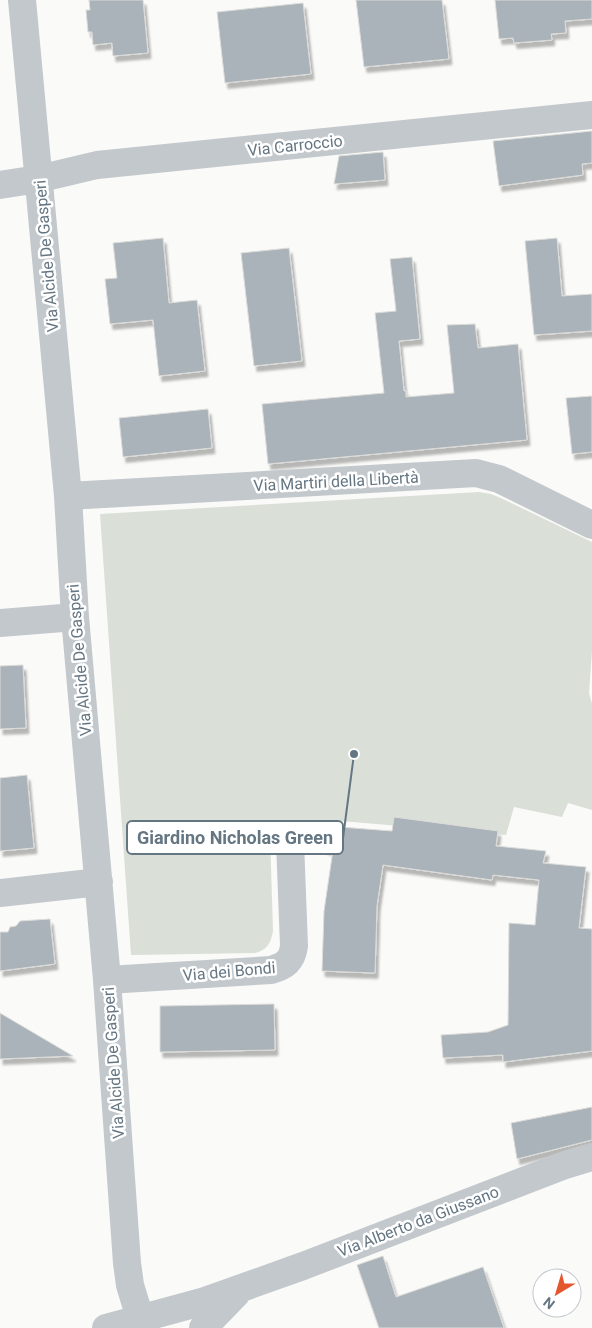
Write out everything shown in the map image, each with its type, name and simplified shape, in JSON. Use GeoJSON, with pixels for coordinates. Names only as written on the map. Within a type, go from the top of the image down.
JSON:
{"type":"FeatureCollection","features":[{"type":"Feature","properties":{"kind":"street","name":"Via Alcide De Gasperi"},"geometry":{"type":"LineString","coordinates":[[22,0],[68,496],[75,617],[107,980],[127,1263],[130,1285],[142,1323]]}},
{"type":"Feature","properties":{"kind":"street","name":"Via Carroccio"},"geometry":{"type":"LineString","coordinates":[[0,185],[38,179],[98,165],[592,115]]}},
{"type":"Feature","properties":{"kind":"street","name":"Via Martiri della Libertà"},"geometry":{"type":"LineString","coordinates":[[68,496],[476,474],[499,479],[592,525]]}},
{"type":"Feature","properties":{"kind":"street"},"geometry":{"type":"LineString","coordinates":[[0,623],[75,617]]}},
{"type":"Feature","properties":{"kind":"street","name":"Via dei Bondi"},"geometry":{"type":"LineString","coordinates":[[107,980],[271,970],[285,965],[293,955],[294,946],[290,842]]}},
{"type":"Feature","properties":{"kind":"street"},"geometry":{"type":"LineString","coordinates":[[0,893],[99,882]]}},
{"type":"Feature","properties":{"kind":"street","name":"Via Alberto da Giussano"},"geometry":{"type":"LineString","coordinates":[[106,1328],[142,1323],[244,1287],[566,1165],[592,1157]]}},
{"type":"Feature","properties":{"kind":"street","name":"Via Alberto da Giussano"},"geometry":{"type":"LineString","coordinates":[[203,1328],[244,1287]]}},
{"type":"Feature","properties":{"kind":"shaded area"},"geometry":{"type":"Polygon","coordinates":[[[479,492],[503,499],[592,542],[592,651],[589,693],[592,704],[592,810],[568,803],[562,817],[514,807],[506,835],[329,820],[270,834],[273,931],[270,942],[265,948],[255,953],[131,955],[100,514],[479,492]]]}},
{"type":"Feature","properties":{"kind":"building"},"geometry":{"type":"Polygon","coordinates":[[[89,0],[143,0],[148,53],[113,56],[112,43],[93,45],[92,32],[88,32],[86,10],[90,10],[89,0]]]}},
{"type":"Feature","properties":{"kind":"building"},"geometry":{"type":"Polygon","coordinates":[[[356,0],[442,0],[449,59],[364,67],[356,0]]]}},
{"type":"Feature","properties":{"kind":"building"},"geometry":{"type":"Polygon","coordinates":[[[495,0],[592,0],[592,19],[565,21],[566,33],[551,34],[552,40],[514,43],[513,38],[499,39],[495,0]]]}},
{"type":"Feature","properties":{"kind":"building"},"geometry":{"type":"Polygon","coordinates":[[[303,3],[311,74],[225,83],[217,12],[303,3]]]}},
{"type":"Feature","properties":{"kind":"building"},"geometry":{"type":"Polygon","coordinates":[[[592,131],[592,163],[582,164],[583,175],[499,186],[493,141],[592,131]]]}},
{"type":"Feature","properties":{"kind":"building"},"geometry":{"type":"Polygon","coordinates":[[[383,152],[385,180],[334,184],[339,156],[383,152]]]}},
{"type":"Feature","properties":{"kind":"building"},"geometry":{"type":"Polygon","coordinates":[[[163,238],[169,303],[197,300],[205,371],[159,376],[153,320],[110,324],[105,279],[117,278],[113,243],[163,238]]]}},
{"type":"Feature","properties":{"kind":"building"},"geometry":{"type":"Polygon","coordinates":[[[557,238],[562,296],[592,294],[592,331],[534,335],[525,241],[557,238]]]}},
{"type":"Feature","properties":{"kind":"building"},"geometry":{"type":"Polygon","coordinates":[[[289,248],[302,361],[254,366],[241,253],[289,248]]]}},
{"type":"Feature","properties":{"kind":"building"},"geometry":{"type":"Polygon","coordinates":[[[412,257],[420,339],[399,341],[406,397],[454,393],[447,325],[475,324],[478,348],[518,344],[527,440],[268,464],[262,404],[384,393],[375,313],[396,311],[390,259],[412,257]]]}},
{"type":"Feature","properties":{"kind":"building"},"geometry":{"type":"Polygon","coordinates":[[[592,396],[592,452],[572,454],[566,398],[592,396]]]}},
{"type":"Feature","properties":{"kind":"building"},"geometry":{"type":"Polygon","coordinates":[[[208,409],[212,448],[123,457],[119,418],[208,409]]]}},
{"type":"Feature","properties":{"kind":"building"},"geometry":{"type":"Polygon","coordinates":[[[23,665],[26,728],[0,729],[0,666],[23,665]]]}},
{"type":"Feature","properties":{"kind":"building"},"geometry":{"type":"Polygon","coordinates":[[[27,775],[34,848],[0,851],[0,778],[27,775]]]}},
{"type":"Feature","properties":{"kind":"building"},"geometry":{"type":"Polygon","coordinates":[[[394,817],[498,831],[496,846],[546,851],[543,863],[586,867],[579,928],[592,929],[592,1051],[503,1062],[503,1055],[443,1058],[441,1035],[488,1032],[508,1025],[509,923],[535,925],[539,880],[493,875],[492,880],[383,865],[377,906],[375,973],[322,971],[324,911],[333,850],[325,849],[327,826],[392,831],[394,817]]]}},
{"type":"Feature","properties":{"kind":"building"},"geometry":{"type":"Polygon","coordinates":[[[50,919],[55,964],[0,971],[0,932],[8,932],[10,927],[16,926],[20,921],[50,919]]]}},
{"type":"Feature","properties":{"kind":"building"},"geometry":{"type":"Polygon","coordinates":[[[274,1004],[275,1050],[160,1052],[160,1006],[274,1004]]]}},
{"type":"Feature","properties":{"kind":"building"},"geometry":{"type":"Polygon","coordinates":[[[0,1013],[73,1056],[0,1059],[0,1013]]]}},
{"type":"Feature","properties":{"kind":"building"},"geometry":{"type":"Polygon","coordinates":[[[592,1107],[592,1140],[517,1159],[511,1123],[592,1107]]]}},
{"type":"Feature","properties":{"kind":"building"},"geometry":{"type":"Polygon","coordinates":[[[383,1256],[396,1297],[483,1267],[504,1328],[379,1328],[357,1265],[383,1256]]]}},
{"type":"Feature","properties":{"kind":"place","name":"Giardino Nicholas Green"},"geometry":{"type":"Point","coordinates":[354,754]}}]}
